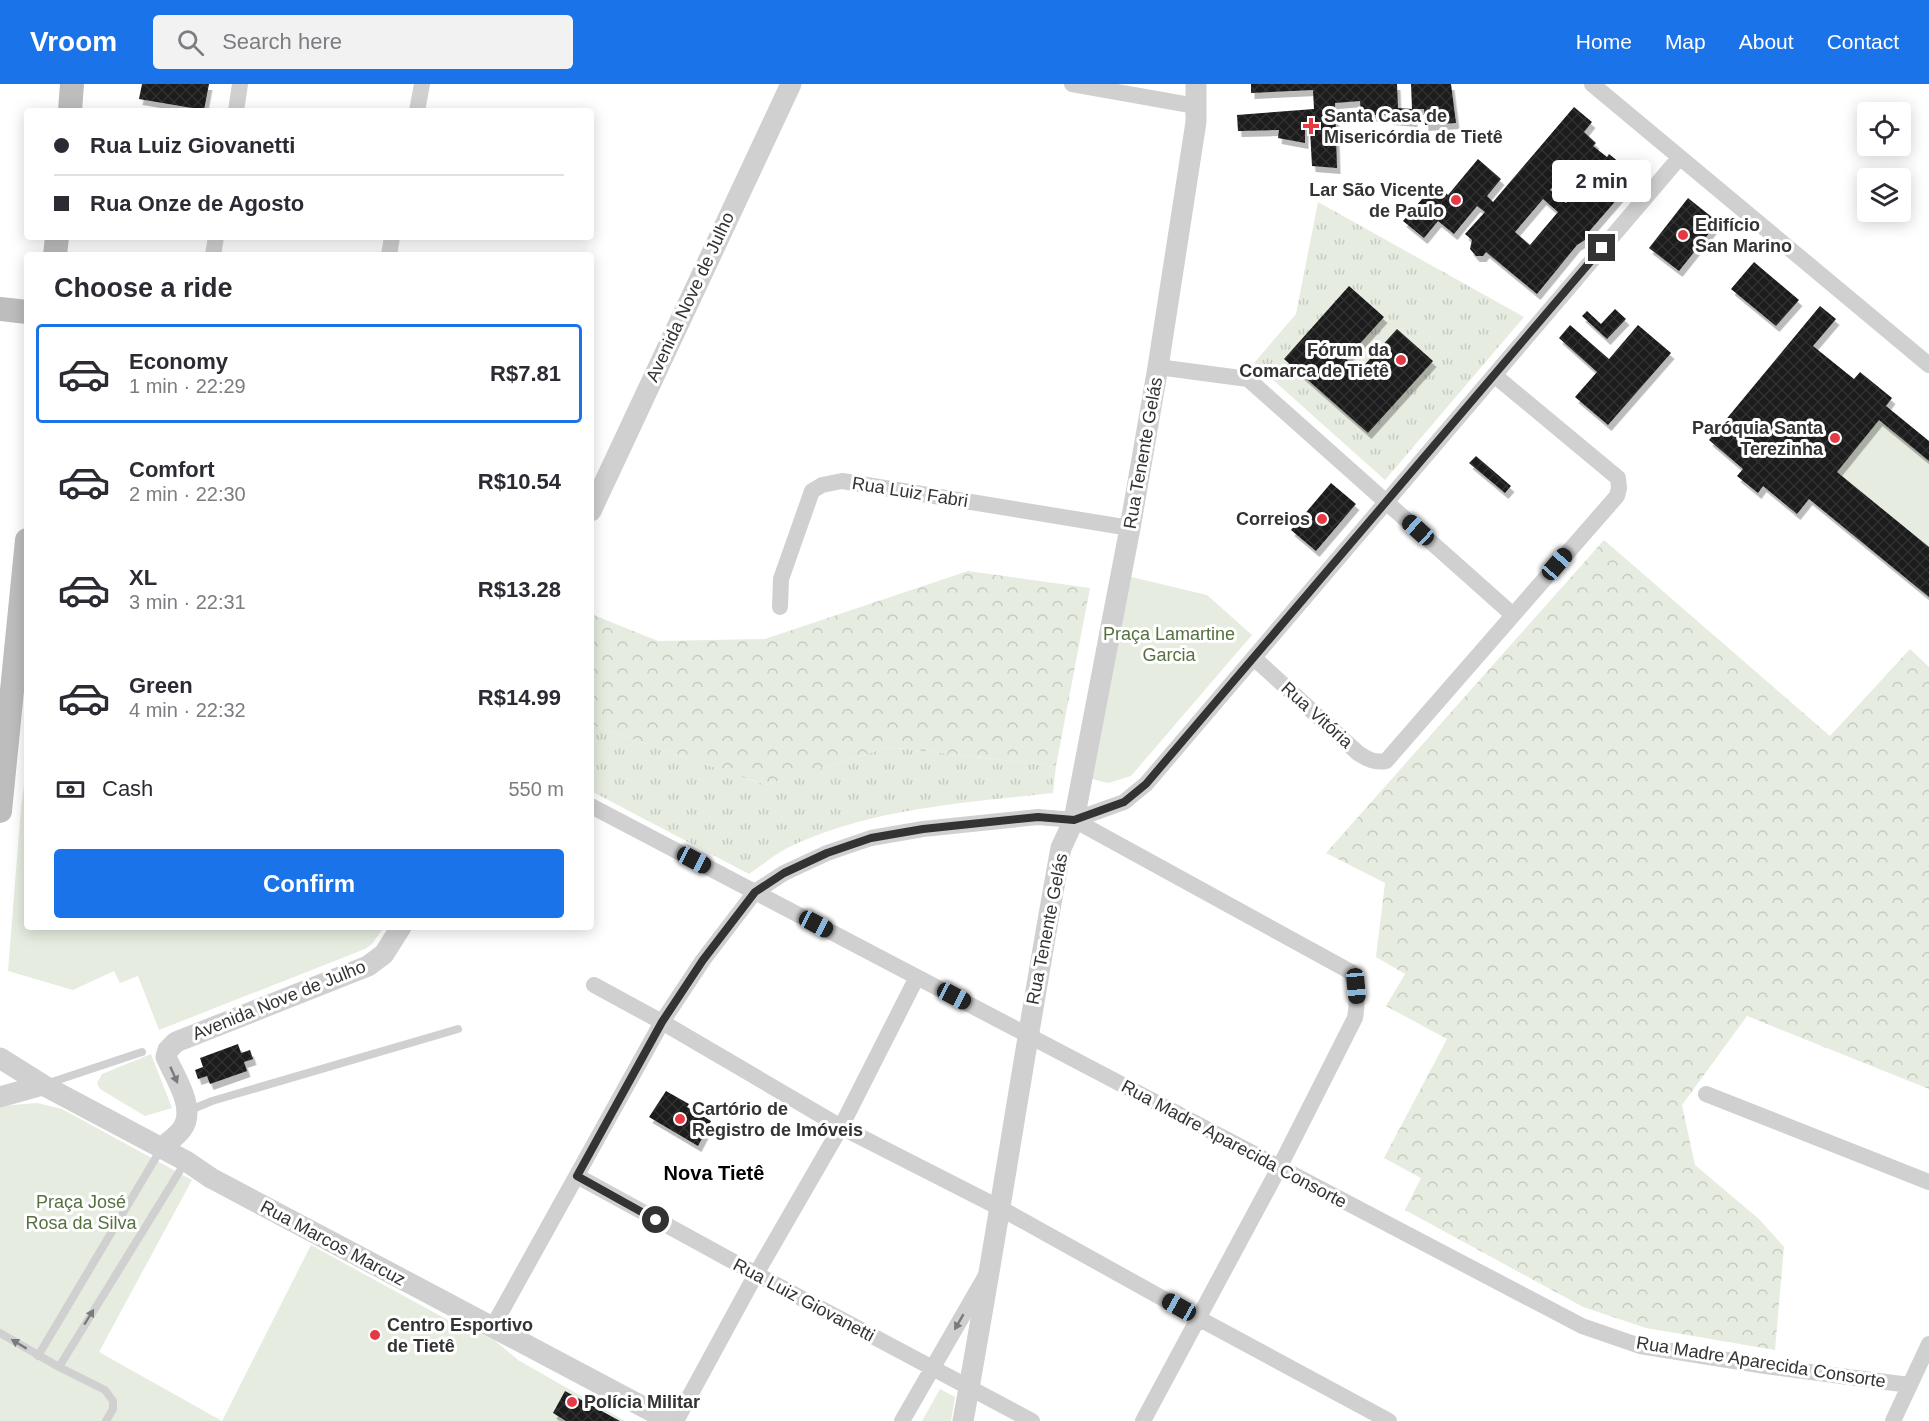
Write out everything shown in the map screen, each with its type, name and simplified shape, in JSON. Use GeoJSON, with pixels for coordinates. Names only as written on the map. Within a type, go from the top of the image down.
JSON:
{"type":"FeatureCollection","features":[{"type":"Feature","properties":{"kind":"main road"},"geometry":{"type":"LineString","coordinates":[[70,108],[72,84]]}},
{"type":"Feature","properties":{"kind":"main road"},"geometry":{"type":"LineString","coordinates":[[0,309],[24,312]]}},
{"type":"Feature","properties":{"kind":"main road"},"geometry":{"type":"LineString","coordinates":[[0,811],[24,570]]}},
{"type":"Feature","properties":{"kind":"street"},"geometry":{"type":"LineString","coordinates":[[236,108],[240,84]]}},
{"type":"Feature","properties":{"kind":"street"},"geometry":{"type":"LineString","coordinates":[[418,108],[422,84]]}},
{"type":"Feature","properties":{"kind":"street","name":"Avenida Nove de Julho"},"geometry":{"type":"LineString","coordinates":[[594,506],[791,84]]}},
{"type":"Feature","properties":{"kind":"street"},"geometry":{"type":"LineString","coordinates":[[1072,84],[1196,106]]}},
{"type":"Feature","properties":{"kind":"street","name":"Rua Tenente Gelás"},"geometry":{"type":"LineString","coordinates":[[963,1421],[1027,1034],[1061,848],[1074,820],[1130,528],[1158,367],[1196,122],[1196,84]]}},
{"type":"Feature","properties":{"kind":"street"},"geometry":{"type":"LineString","coordinates":[[1597,85],[1929,364]]}},
{"type":"Feature","properties":{"kind":"street"},"geometry":{"type":"LineString","coordinates":[[1074,820],[1124,802],[1146,784],[1680,157]]}},
{"type":"Feature","properties":{"kind":"street"},"geometry":{"type":"LineString","coordinates":[[1158,367],[1248,378],[1513,615],[1617,496],[1619,488],[1618,478],[1494,375]]}},
{"type":"Feature","properties":{"kind":"street","name":"Rua Luiz Fabri"},"geometry":{"type":"LineString","coordinates":[[780,607],[780,579],[812,491],[822,485],[842,481],[1130,528]]}},
{"type":"Feature","properties":{"kind":"street","name":"Rua Vitória"},"geometry":{"type":"LineString","coordinates":[[1254,658],[1358,753],[1377,763],[1386,761],[1513,615]]}},
{"type":"Feature","properties":{"kind":"street","name":"Rua Madre Aparecida Consorte"},"geometry":{"type":"LineString","coordinates":[[594,808],[1582,1326],[1640,1346],[1765,1366],[1909,1385]]}},
{"type":"Feature","properties":{"kind":"street"},"geometry":{"type":"LineString","coordinates":[[492,1328],[662,1022],[703,960],[755,892],[784,873],[827,853],[871,838],[923,829],[1038,817],[1074,820],[1351,972],[1358,1001],[1355,1018],[1279,1167],[1143,1421]]}},
{"type":"Feature","properties":{"kind":"street","name":"Avenida Nove de Julho"},"geometry":{"type":"LineString","coordinates":[[185,1120],[185,1101],[166,1057],[168,1050],[176,1042],[368,966],[384,954],[399,930]]}},
{"type":"Feature","properties":{"kind":"street"},"geometry":{"type":"LineString","coordinates":[[676,1421],[756,1274],[841,1127],[917,977]]}},
{"type":"Feature","properties":{"kind":"street"},"geometry":{"type":"LineString","coordinates":[[594,985],[662,1022],[841,1127],[1000,1208],[1389,1421]]}},
{"type":"Feature","properties":{"kind":"street","name":"Rua Marcos Marcuz"},"geometry":{"type":"LineString","coordinates":[[0,1058],[44,1085],[186,1161],[212,1178],[670,1421]]}},
{"type":"Feature","properties":{"kind":"street"},"geometry":{"type":"LineString","coordinates":[[0,1097],[44,1085]]}},
{"type":"Feature","properties":{"kind":"street"},"geometry":{"type":"LineString","coordinates":[[1706,1094],[1929,1182]]}},
{"type":"Feature","properties":{"kind":"street"},"geometry":{"type":"LineString","coordinates":[[161,1149],[185,1120]]}},
{"type":"Feature","properties":{"kind":"street"},"geometry":{"type":"LineString","coordinates":[[185,1120],[186,1161]]}},
{"type":"Feature","properties":{"kind":"street","name":"Rua Luiz Giovanetti"},"geometry":{"type":"LineString","coordinates":[[577,1176],[1032,1421]]}},
{"type":"Feature","properties":{"kind":"street"},"geometry":{"type":"LineString","coordinates":[[902,1421],[988,1271]]}},
{"type":"Feature","properties":{"kind":"street"},"geometry":{"type":"LineString","coordinates":[[1893,1421],[1929,1344]]}},
{"type":"Feature","properties":{"kind":"lane"},"geometry":{"type":"LineString","coordinates":[[185,1120],[212,1101],[458,1029]]}},
{"type":"Feature","properties":{"kind":"lane"},"geometry":{"type":"LineString","coordinates":[[44,1085],[142,1052]]}},
{"type":"Feature","properties":{"kind":"lane"},"geometry":{"type":"LineString","coordinates":[[38,1356],[161,1149]]}},
{"type":"Feature","properties":{"kind":"lane"},"geometry":{"type":"LineString","coordinates":[[59,1367],[186,1161]]}},
{"type":"Feature","properties":{"kind":"lane"},"geometry":{"type":"LineString","coordinates":[[0,1333],[38,1356],[105,1390],[113,1401],[113,1409],[106,1421]]}},
{"type":"Feature","properties":{"kind":"green space"},"geometry":{"type":"Polygon","coordinates":[[[1318,202],[1524,317],[1385,480],[1254,363],[1296,314],[1318,202]]]}},
{"type":"Feature","properties":{"kind":"green space"},"geometry":{"type":"Polygon","coordinates":[[[1879,420],[1929,461],[1929,547],[1837,472],[1879,420]]]}},
{"type":"Feature","properties":{"kind":"green space"},"geometry":{"type":"Polygon","coordinates":[[[1604,540],[1830,736],[1910,649],[1929,667],[1929,1089],[1747,1016],[1682,1105],[1695,1165],[1760,1220],[1784,1247],[1775,1350],[1646,1328],[1583,1307],[1405,1210],[1421,1178],[1384,1158],[1447,1039],[1386,1006],[1405,974],[1376,957],[1385,883],[1326,853],[1604,540]]]}},
{"type":"Feature","properties":{"kind":"green space"},"geometry":{"type":"Polygon","coordinates":[[[968,571],[1090,588],[1056,766],[889,747],[766,785],[594,726],[594,615],[658,641],[765,639],[968,571]]]}},
{"type":"Feature","properties":{"kind":"green space","name":"Praça Lamartine Garcia"},"geometry":{"type":"Polygon","coordinates":[[[1123,575],[1207,595],[1252,635],[1131,776],[1108,783],[1088,778],[1123,575]]]}},
{"type":"Feature","properties":{"kind":"green space"},"geometry":{"type":"Polygon","coordinates":[[[594,726],[766,785],[889,747],[1056,766],[1053,793],[917,809],[851,824],[787,848],[749,874],[594,793],[594,726]]]}},
{"type":"Feature","properties":{"kind":"green space"},"geometry":{"type":"Polygon","coordinates":[[[24,785],[24,930],[382,930],[372,944],[365,949],[159,1030],[138,976],[120,983],[114,971],[73,990],[8,971],[24,785]]]}},
{"type":"Feature","properties":{"kind":"green space"},"geometry":{"type":"Polygon","coordinates":[[[151,1054],[172,1108],[145,1116],[100,1089],[97,1083],[102,1074],[151,1054]]]}},
{"type":"Feature","properties":{"kind":"green space","name":"Praça José Rosa da Silva"},"geometry":{"type":"Polygon","coordinates":[[[37,1103],[62,1109],[192,1180],[99,1352],[222,1421],[0,1421],[0,1106],[37,1103]]]}},
{"type":"Feature","properties":{"kind":"green space","name":"Centro Esportivo de Tietê"},"geometry":{"type":"Polygon","coordinates":[[[311,1245],[457,1325],[493,1339],[518,1360],[625,1421],[222,1421],[311,1245]]]}},
{"type":"Feature","properties":{"kind":"green space"},"geometry":{"type":"Polygon","coordinates":[[[940,1389],[955,1397],[951,1421],[922,1421],[940,1389]]]}},
{"type":"Feature","properties":{"kind":"building"},"geometry":{"type":"Polygon","coordinates":[[[142,84],[209,84],[204,108],[139,99],[142,84]]]}},
{"type":"Feature","properties":{"kind":"building","name":"Santa Casa de Misericórdia de Tietê"},"geometry":{"type":"Polygon","coordinates":[[[1251,84],[1397,84],[1398,108],[1412,109],[1411,84],[1451,84],[1456,123],[1425,125],[1424,109],[1413,109],[1414,121],[1389,119],[1389,115],[1361,116],[1360,101],[1335,103],[1337,168],[1312,166],[1310,130],[1305,130],[1305,143],[1278,138],[1279,130],[1238,131],[1237,115],[1314,109],[1313,90],[1251,93],[1251,84]]]}},
{"type":"Feature","properties":{"kind":"building","name":"Lar São Vicente de Paulo"},"geometry":{"type":"Polygon","coordinates":[[[1574,107],[1592,122],[1584,132],[1596,143],[1593,146],[1607,157],[1609,154],[1636,176],[1627,190],[1586,235],[1585,240],[1577,245],[1537,294],[1486,252],[1483,256],[1476,256],[1470,249],[1472,240],[1465,234],[1485,212],[1477,206],[1454,234],[1438,221],[1424,238],[1403,221],[1435,184],[1448,195],[1478,159],[1501,179],[1487,196],[1493,202],[1574,107]],[[1572,164],[1550,190],[1566,203],[1588,177],[1572,164]],[[1543,199],[1515,232],[1530,245],[1558,212],[1543,199]]]}},
{"type":"Feature","properties":{"kind":"building","name":"Edifício San Marino"},"geometry":{"type":"Polygon","coordinates":[[[1688,198],[1718,222],[1679,271],[1649,248],[1688,198]]]}},
{"type":"Feature","properties":{"kind":"building"},"geometry":{"type":"Polygon","coordinates":[[[1754,262],[1799,300],[1776,326],[1731,289],[1754,262]]]}},
{"type":"Feature","properties":{"kind":"building","name":"Fórum da Comarca de Tietê"},"geometry":{"type":"Polygon","coordinates":[[[1349,286],[1384,317],[1346,359],[1359,371],[1397,329],[1433,361],[1368,433],[1284,359],[1349,286]]]}},
{"type":"Feature","properties":{"kind":"building"},"geometry":{"type":"Polygon","coordinates":[[[1820,306],[1836,319],[1813,346],[1854,379],[1860,372],[1892,398],[1886,406],[1929,441],[1929,461],[1879,420],[1837,472],[1929,547],[1929,597],[1809,499],[1797,514],[1763,486],[1758,493],[1737,476],[1743,469],[1709,440],[1820,306]]]}},
{"type":"Feature","properties":{"kind":"building"},"geometry":{"type":"Polygon","coordinates":[[[1615,309],[1626,319],[1607,339],[1582,316],[1587,311],[1601,324],[1615,309]]]}},
{"type":"Feature","properties":{"kind":"building"},"geometry":{"type":"Polygon","coordinates":[[[1570,325],[1609,359],[1638,325],[1671,353],[1608,425],[1575,397],[1597,372],[1559,338],[1570,325]]]}},
{"type":"Feature","properties":{"kind":"building"},"geometry":{"type":"Polygon","coordinates":[[[1476,456],[1511,486],[1505,493],[1469,463],[1476,456]]]}},
{"type":"Feature","properties":{"kind":"building","name":"Correios"},"geometry":{"type":"Polygon","coordinates":[[[1331,483],[1356,504],[1316,551],[1291,530],[1331,483]]]}},
{"type":"Feature","properties":{"kind":"building"},"geometry":{"type":"Polygon","coordinates":[[[238,1044],[241,1053],[250,1050],[253,1059],[244,1062],[247,1071],[210,1084],[207,1076],[198,1079],[195,1070],[203,1067],[200,1058],[238,1044]]]}},
{"type":"Feature","properties":{"kind":"building","name":"Cartório de Registro de Imóveis"},"geometry":{"type":"Polygon","coordinates":[[[666,1091],[689,1104],[687,1107],[711,1121],[698,1146],[649,1117],[666,1091]]]}},
{"type":"Feature","properties":{"kind":"building","name":"Polícia Militar"},"geometry":{"type":"Polygon","coordinates":[[[565,1391],[620,1421],[566,1421],[553,1413],[565,1391]]]}},
{"type":"Feature","properties":{"kind":"place","name":"Santa Casa de Misericórdia de Tietê"},"geometry":{"type":"Point","coordinates":[1311,126]}},
{"type":"Feature","properties":{"kind":"place","name":"Lar São Vicente de Paulo"},"geometry":{"type":"Point","coordinates":[1456,200]}},
{"type":"Feature","properties":{"kind":"place","name":"Edifício San Marino"},"geometry":{"type":"Point","coordinates":[1683,235]}},
{"type":"Feature","properties":{"kind":"place","name":"Fórum da Comarca de Tietê"},"geometry":{"type":"Point","coordinates":[1401,360]}},
{"type":"Feature","properties":{"kind":"place","name":"Paróquia Santa Terezinha"},"geometry":{"type":"Point","coordinates":[1835,438]}},
{"type":"Feature","properties":{"kind":"place","name":"Correios"},"geometry":{"type":"Point","coordinates":[1322,519]}},
{"type":"Feature","properties":{"kind":"place","name":"Cartório de Registro de Imóveis"},"geometry":{"type":"Point","coordinates":[680,1119]}},
{"type":"Feature","properties":{"kind":"place","name":"Centro Esportivo de Tietê"},"geometry":{"type":"Point","coordinates":[375,1335]}},
{"type":"Feature","properties":{"kind":"place","name":"Polícia Militar"},"geometry":{"type":"Point","coordinates":[572,1402]}},
{"type":"Feature","properties":{"kind":"district","name":"Nova Tietê"},"geometry":{"type":"Point","coordinates":[714,1173]}},
{"type":"Feature","properties":{"kind":"route"},"geometry":{"type":"LineString","coordinates":[[656,1220],[577,1176],[662,1022],[703,960],[755,892],[784,873],[827,853],[871,838],[923,829],[1038,817],[1074,820],[1124,802],[1146,784],[1602,248]]}}]}
